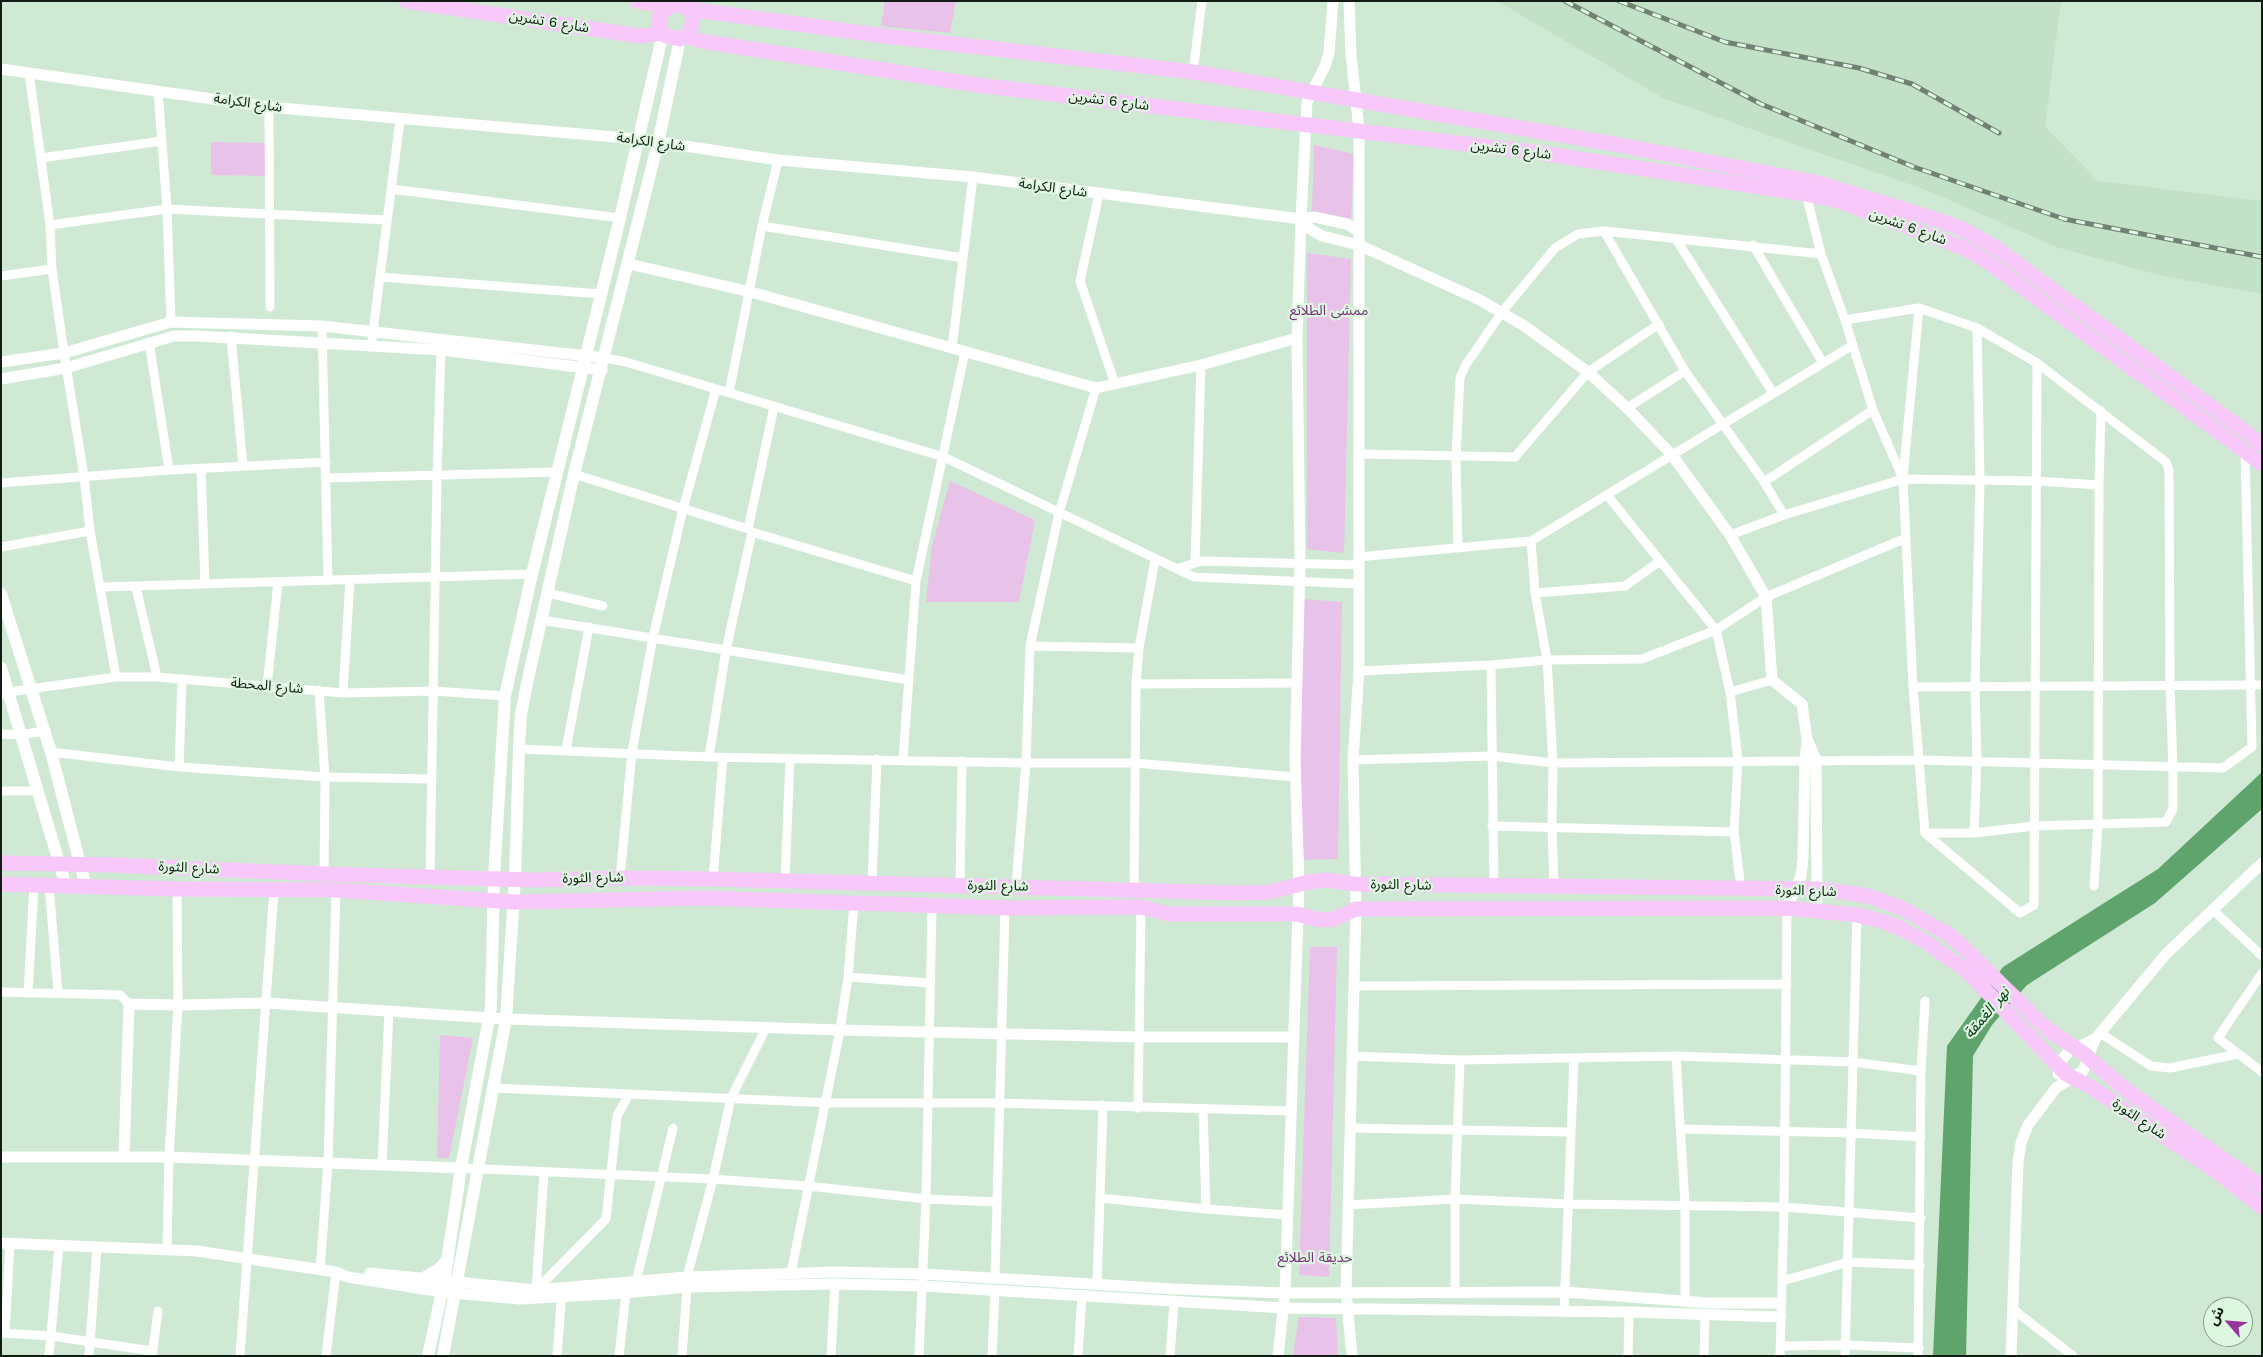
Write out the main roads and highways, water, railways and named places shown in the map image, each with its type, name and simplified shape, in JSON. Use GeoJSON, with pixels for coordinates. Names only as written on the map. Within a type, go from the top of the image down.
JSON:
{"type":"FeatureCollection","features":[{"type":"Feature","properties":{"kind":"main road","name":"شارع 6 تشرين"},"geometry":{"type":"LineString","coordinates":[[406,1],[640,36],[663,33]]}},
{"type":"Feature","properties":{"kind":"main road"},"geometry":{"type":"LineString","coordinates":[[428,1356],[449,1288],[477,1169],[506,1019],[514,902],[519,749],[524,697],[574,474],[629,264],[683,38],[694,24],[689,5],[637,1]]}},
{"type":"Feature","properties":{"kind":"main road"},"geometry":{"type":"LineString","coordinates":[[718,1],[740,15]]}},
{"type":"Feature","properties":{"kind":"main road"},"geometry":{"type":"LineString","coordinates":[[669,4],[659,18],[660,28],[671,39],[683,38]]}},
{"type":"Feature","properties":{"kind":"main road","name":"شارع 6 تشرين"},"geometry":{"type":"LineString","coordinates":[[689,5],[740,15],[969,47],[1193,72],[1598,141],[1815,182],[1956,227],[1996,248],[2262,444]]}},
{"type":"Feature","properties":{"kind":"main road"},"geometry":{"type":"LineString","coordinates":[[443,1356],[449,1288],[448,1258],[461,1168],[489,1017],[493,985],[493,902],[505,696],[532,574],[620,218],[663,33]]}},
{"type":"Feature","properties":{"kind":"main road","name":"شارع 6 تشرين"},"geometry":{"type":"LineString","coordinates":[[683,38],[978,85],[1540,153],[1806,194],[1838,202],[1964,248],[1988,262],[2262,464]]}},
{"type":"Feature","properties":{"kind":"main road"},"geometry":{"type":"LineString","coordinates":[[1,594],[51,752],[86,886]]}},
{"type":"Feature","properties":{"kind":"main road"},"geometry":{"type":"LineString","coordinates":[[1,668],[5,693],[21,735],[66,886]]}},
{"type":"Feature","properties":{"kind":"main road","name":"شارع الثورة"},"geometry":{"type":"LineString","coordinates":[[1,863],[113,864],[324,874],[515,879],[784,880],[1253,893],[1270,892],[1299,884],[1327,880],[1355,884],[1494,887],[1817,889],[1872,897],[1903,909],[1946,933],[1971,965]]}},
{"type":"Feature","properties":{"kind":"main road","name":"شارع الثورة"},"geometry":{"type":"LineString","coordinates":[[1,884],[177,889],[336,890],[493,902],[703,898],[1004,908],[1141,907],[1169,914],[1297,914],[1312,919],[1327,920],[1342,916],[1356,909],[1787,908],[1857,915],[1882,921],[1902,928],[1971,965]]}},
{"type":"Feature","properties":{"kind":"main road"},"geometry":{"type":"LineString","coordinates":[[1971,965],[2027,1021]]}},
{"type":"Feature","properties":{"kind":"main road","name":"شارع الثورة"},"geometry":{"type":"LineString","coordinates":[[2027,1021],[2075,1048],[2121,1086],[2262,1187]]}},
{"type":"Feature","properties":{"kind":"main road","name":"شارع الثورة"},"geometry":{"type":"LineString","coordinates":[[2027,1021],[2059,1067],[2216,1171],[2262,1207]]}},
{"type":"Feature","properties":{"kind":"main road"},"geometry":{"type":"LineString","coordinates":[[422,1280],[439,1269],[448,1258]]}},
{"type":"Feature","properties":{"kind":"water","name":"نهر الغمقة"},"geometry":{"type":"Polygon","coordinates":[[[2262,772],[2262,809],[2155,903],[2027,985],[1992,1025],[1973,1056],[1966,1356],[1933,1356],[1947,1046],[2003,967],[2158,869],[2262,772]]]}},
{"type":"Feature","properties":{"kind":"railway"},"geometry":{"type":"LineString","coordinates":[[1565,1],[1761,104],[1914,167],[2064,219],[2262,257]]}},
{"type":"Feature","properties":{"kind":"railway"},"geometry":{"type":"LineString","coordinates":[[1619,1],[1725,42],[1859,68],[1912,84],[1999,133]]}},
{"type":"Feature","properties":{"kind":"park label","name":"ممشى الطلائع"},"geometry":{"type":"Point","coordinates":[1329,311]}},
{"type":"Feature","properties":{"kind":"park label","name":"حديقة الطلائع"},"geometry":{"type":"Point","coordinates":[1315,1258]}}]}
